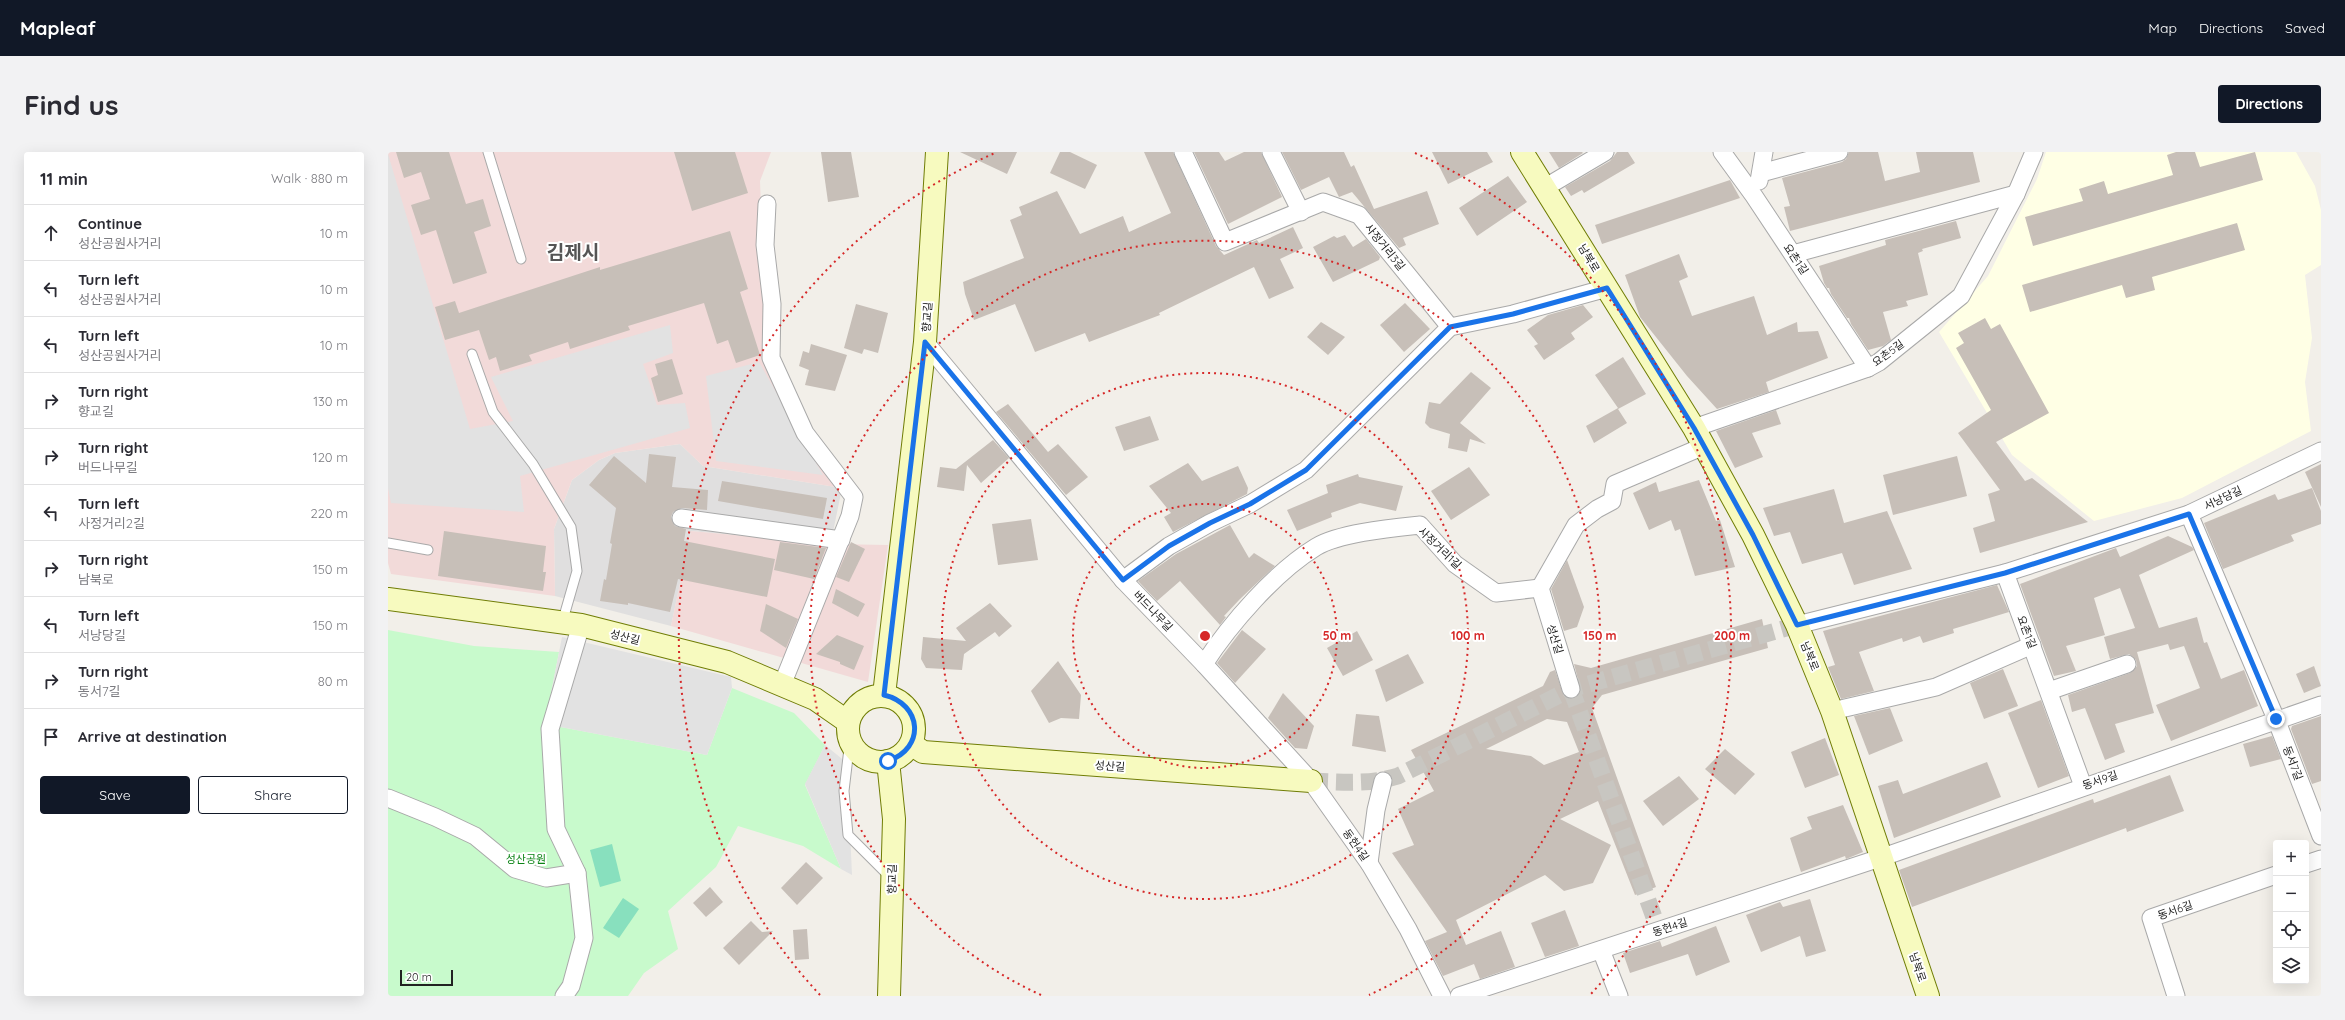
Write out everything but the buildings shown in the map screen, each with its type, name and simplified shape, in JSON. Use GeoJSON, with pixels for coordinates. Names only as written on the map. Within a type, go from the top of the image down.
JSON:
{"type":"FeatureCollection","features":[{"type":"Feature","properties":{"kind":"street","name":"향교길"},"geometry":{"type":"LineString","coordinates":[[884,695],[925,342],[937,152]]}},
{"type":"Feature","properties":{"kind":"street","name":"사정거리3길"},"geometry":{"type":"LineString","coordinates":[[1183,152],[1225,242],[1323,202],[1359,215],[1450,327]]}},
{"type":"Feature","properties":{"kind":"street"},"geometry":{"type":"LineString","coordinates":[[1271,152],[1301,212]]}},
{"type":"Feature","properties":{"kind":"street","name":"남북로"},"geometry":{"type":"LineString","coordinates":[[1522,152],[1546,187],[1699,437],[1753,535],[1797,625],[1832,711],[1926,996]]}},
{"type":"Feature","properties":{"kind":"street"},"geometry":{"type":"LineString","coordinates":[[1546,187],[1605,152]]}},
{"type":"Feature","properties":{"kind":"street","name":"요촌1길"},"geometry":{"type":"LineString","coordinates":[[1722,152],[1754,196],[1868,368]]}},
{"type":"Feature","properties":{"kind":"street"},"geometry":{"type":"LineString","coordinates":[[1754,196],[1761,172],[1764,152]]}},
{"type":"Feature","properties":{"kind":"street"},"geometry":{"type":"LineString","coordinates":[[1761,172],[1838,152]]}},
{"type":"Feature","properties":{"kind":"street","name":"요촌5길"},"geometry":{"type":"LineString","coordinates":[[1699,437],[1868,368],[1879,362],[1961,296],[2016,194],[2034,152]]}},
{"type":"Feature","properties":{"kind":"street"},"geometry":{"type":"LineString","coordinates":[[1792,254],[2016,194]]}},
{"type":"Feature","properties":{"kind":"street"},"geometry":{"type":"LineString","coordinates":[[767,204],[765,245],[772,304],[771,358],[805,433],[854,497],[850,516],[782,685]]}},
{"type":"Feature","properties":{"kind":"street"},"geometry":{"type":"LineString","coordinates":[[1123,580],[1169,546],[1210,523],[1250,504],[1306,470],[1450,327],[1513,314],[1607,288]]}},
{"type":"Feature","properties":{"kind":"street","name":"버드나무길"},"geometry":{"type":"LineString","coordinates":[[925,342],[1123,580],[1204,664],[1311,781]]}},
{"type":"Feature","properties":{"kind":"street"},"geometry":{"type":"LineString","coordinates":[[1540,588],[1576,525],[1597,509],[1612,501],[1615,484],[1699,437]]}},
{"type":"Feature","properties":{"kind":"street","name":"서낭당길"},"geometry":{"type":"LineString","coordinates":[[1797,625],[2005,573],[2189,514],[2321,451]]}},
{"type":"Feature","properties":{"kind":"street","name":"동서7길"},"geometry":{"type":"LineString","coordinates":[[2189,514],[2276,719],[2321,836]]}},
{"type":"Feature","properties":{"kind":"street"},"geometry":{"type":"LineString","coordinates":[[681,518],[840,540]]}},
{"type":"Feature","properties":{"kind":"street","name":"사정거리1길"},"geometry":{"type":"LineString","coordinates":[[1204,664],[1221,639],[1281,574],[1316,547],[1350,536],[1420,525],[1455,564],[1496,593],[1540,588]]}},
{"type":"Feature","properties":{"kind":"street","name":"요촌1길"},"geometry":{"type":"LineString","coordinates":[[2005,573],[2083,786]]}},
{"type":"Feature","properties":{"kind":"street","name":"성산길"},"geometry":{"type":"LineString","coordinates":[[1540,588],[1571,689]]}},
{"type":"Feature","properties":{"kind":"street","name":"성산길"},"geometry":{"type":"LineString","coordinates":[[388,599],[572,624],[727,662],[815,699],[849,731]]}},
{"type":"Feature","properties":{"kind":"street"},"geometry":{"type":"LineString","coordinates":[[564,996],[571,986],[584,938],[577,873],[556,829],[550,729],[572,624]]}},
{"type":"Feature","properties":{"kind":"street"},"geometry":{"type":"LineString","coordinates":[[1832,711],[1936,687],[2032,645]]}},
{"type":"Feature","properties":{"kind":"street"},"geometry":{"type":"LineString","coordinates":[[2049,691],[2127,664]]}},
{"type":"Feature","properties":{"kind":"street"},"geometry":{"type":"LineString","coordinates":[[884,695],[901,702],[910,712],[915,726],[911,744],[898,758],[888,761],[870,760],[854,749],[849,731],[857,705],[870,698],[884,695]]}},
{"type":"Feature","properties":{"kind":"street","name":"동서9길"},"geometry":{"type":"LineString","coordinates":[[1880,858],[2276,719],[2321,705]]}},
{"type":"Feature","properties":{"kind":"street","name":"성산길"},"geometry":{"type":"LineString","coordinates":[[911,744],[923,752],[1311,781]]}},
{"type":"Feature","properties":{"kind":"street","name":"향교길"},"geometry":{"type":"LineString","coordinates":[[888,761],[894,819],[889,996]]}},
{"type":"Feature","properties":{"kind":"street","name":"동헌4길"},"geometry":{"type":"LineString","coordinates":[[1311,781],[1370,864],[1408,929],[1442,996]]}},
{"type":"Feature","properties":{"kind":"street"},"geometry":{"type":"LineString","coordinates":[[1370,864],[1376,810],[1383,781]]}},
{"type":"Feature","properties":{"kind":"street"},"geometry":{"type":"LineString","coordinates":[[388,798],[435,817],[475,836],[515,869],[546,878],[577,873]]}},
{"type":"Feature","properties":{"kind":"street","name":"동헌4길"},"geometry":{"type":"LineString","coordinates":[[1459,996],[1880,858]]}},
{"type":"Feature","properties":{"kind":"street"},"geometry":{"type":"LineString","coordinates":[[2309,863],[2321,859]]}},
{"type":"Feature","properties":{"kind":"street","name":"동서6길"},"geometry":{"type":"LineString","coordinates":[[2176,996],[2151,918],[2273,876]]}},
{"type":"Feature","properties":{"kind":"street"},"geometry":{"type":"LineString","coordinates":[[1601,950],[1619,996]]}},
{"type":"Feature","properties":{"kind":"lane"},"geometry":{"type":"LineString","coordinates":[[488,152],[521,259]]}},
{"type":"Feature","properties":{"kind":"lane"},"geometry":{"type":"LineString","coordinates":[[472,354],[493,412],[533,464],[571,527],[577,571],[572,624]]}},
{"type":"Feature","properties":{"kind":"lane"},"geometry":{"type":"LineString","coordinates":[[388,543],[428,550]]}},
{"type":"Feature","properties":{"kind":"lane"},"geometry":{"type":"LineString","coordinates":[[849,731],[844,791],[848,835],[892,879]]}},
{"type":"Feature","properties":{"kind":"shaded area"},"geometry":{"type":"Polygon","coordinates":[[[388,152],[771,152],[760,181],[767,364],[842,488],[703,466],[680,444],[615,453],[599,460],[572,480],[554,529],[555,596],[391,574],[388,563],[388,152]]]}},
{"type":"Feature","properties":{"kind":"shaded area"},"geometry":{"type":"Polygon","coordinates":[[[2046,152],[2296,152],[2315,186],[2321,210],[2321,265],[2305,275],[2312,338],[2305,382],[2311,431],[2182,498],[2094,521],[2012,455],[1939,332],[1988,276],[2037,179],[2046,152]]]}},
{"type":"Feature","properties":{"kind":"shaded area"},"geometry":{"type":"Polygon","coordinates":[[[388,154],[470,429],[513,421],[491,377],[670,325],[673,353],[643,364],[657,405],[685,403],[690,428],[520,476],[524,512],[391,503],[388,488],[388,154]]]}},
{"type":"Feature","properties":{"kind":"shaded area"},"geometry":{"type":"Polygon","coordinates":[[[759,362],[823,475],[716,461],[706,376],[759,362]]]}},
{"type":"Feature","properties":{"kind":"shaded area"},"geometry":{"type":"Polygon","coordinates":[[[680,444],[703,466],[842,488],[832,544],[691,531],[671,626],[555,596],[554,529],[572,480],[599,460],[615,453],[680,444]]]}},
{"type":"Feature","properties":{"kind":"shaded area"},"geometry":{"type":"Polygon","coordinates":[[[691,531],[832,544],[888,545],[868,682],[671,626],[691,531]]]}},
{"type":"Feature","properties":{"kind":"shaded area"},"geometry":{"type":"Polygon","coordinates":[[[562,637],[731,677],[732,688],[707,755],[545,724],[562,637]]]}},
{"type":"Feature","properties":{"kind":"shaded area"},"geometry":{"type":"Polygon","coordinates":[[[825,745],[847,763],[852,875],[841,869],[805,784],[825,745]]]}},
{"type":"Feature","properties":{"kind":"green space","name":"성산공원"},"geometry":{"type":"Polygon","coordinates":[[[388,630],[474,646],[559,652],[545,724],[707,755],[732,688],[794,713],[825,745],[805,785],[841,869],[803,846],[738,826],[716,867],[668,911],[678,949],[644,973],[628,996],[388,996],[388,630]]]}},
{"type":"Feature","properties":{"kind":"green space"},"geometry":{"type":"Polygon","coordinates":[[[612,844],[621,881],[600,887],[590,850],[612,844]]]}},
{"type":"Feature","properties":{"kind":"green space"},"geometry":{"type":"Polygon","coordinates":[[[623,898],[639,909],[619,938],[603,928],[623,898]]]}},
{"type":"Feature","properties":{"kind":"tunnel"},"geometry":{"type":"LineString","coordinates":[[1311,781],[1366,782],[1398,776],[1571,689],[1797,625]]}},
{"type":"Feature","properties":{"kind":"tunnel"},"geometry":{"type":"LineString","coordinates":[[1571,689],[1659,931]]}},
{"type":"Feature","properties":{"kind":"district","name":"김제시"},"geometry":{"type":"Point","coordinates":[573,252]}},
{"type":"Feature","properties":{"kind":"route"},"geometry":{"type":"LineString","coordinates":[[888,761],[898,758],[905,752],[911,744],[915,726],[913,717],[908,708],[893,697],[884,695],[925,342],[1123,580],[1169,546],[1210,523],[1250,504],[1306,470],[1450,327],[1513,314],[1607,288],[1694,428],[1753,535],[1797,625],[2005,573],[2189,514],[2276,719]]}}]}
